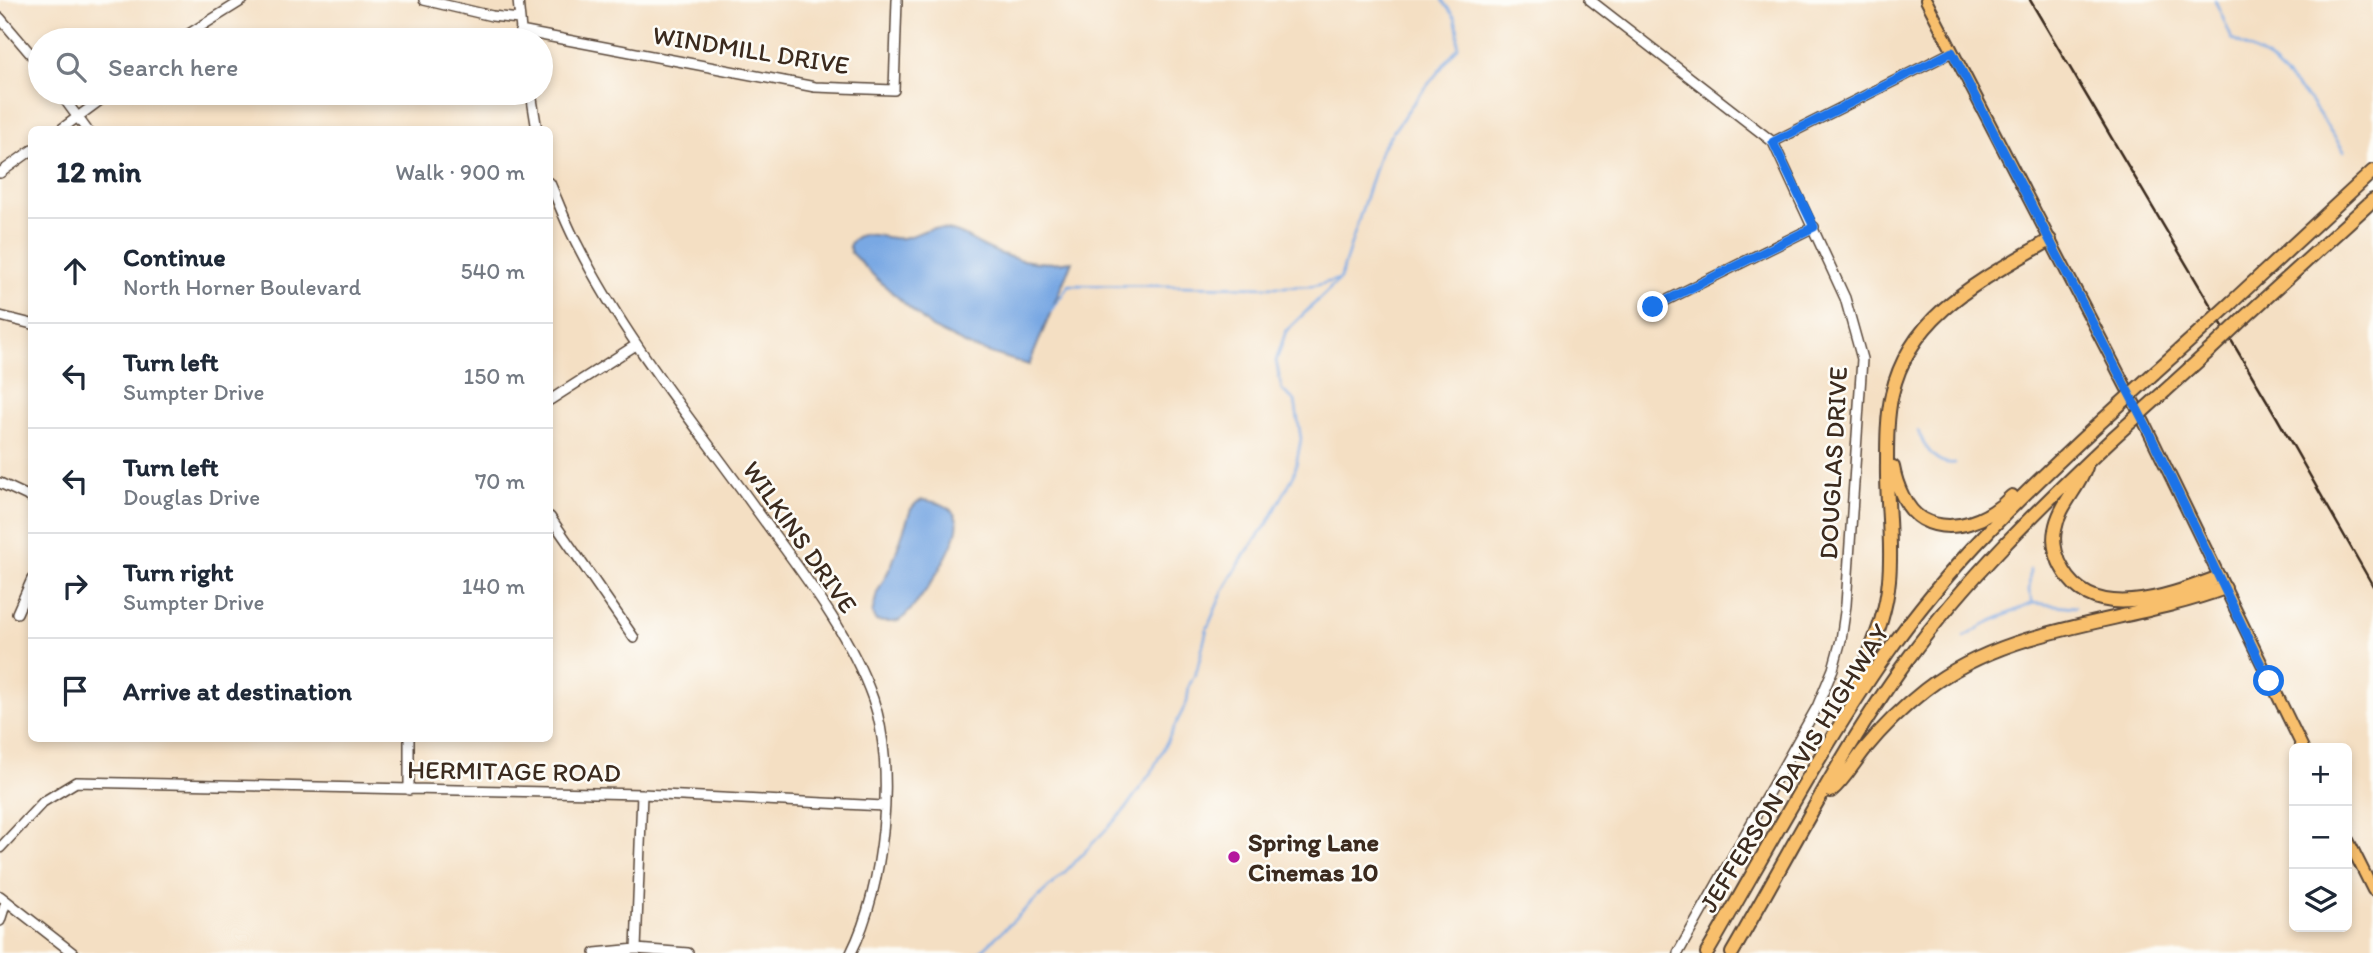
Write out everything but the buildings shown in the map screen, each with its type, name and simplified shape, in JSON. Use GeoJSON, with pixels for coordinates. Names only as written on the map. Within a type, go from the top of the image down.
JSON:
{"type":"FeatureCollection","features":[{"type":"Feature","properties":{"kind":"highway","name":"JEFFERSON DAVIS HIGHWAY"},"geometry":{"type":"LineString","coordinates":[[1707,953],[1850,710],[1889,651],[1927,602],[1979,541],[2064,456],[2373,171]]}},
{"type":"Feature","properties":{"kind":"highway","name":"JEFFERSON DAVIS HIGHWAY"},"geometry":{"type":"LineString","coordinates":[[1732,953],[1880,701],[1948,607],[2016,531],[2113,438],[2373,200]]}},
{"type":"Feature","properties":{"kind":"highway"},"geometry":{"type":"LineString","coordinates":[[1850,710],[1858,681],[1881,625],[1889,583],[1892,546],[1886,463],[1888,426],[1892,394],[1901,366],[1922,330],[1942,309],[1965,290],[2050,240]]}},
{"type":"Feature","properties":{"kind":"highway"},"geometry":{"type":"LineString","coordinates":[[1888,444],[1895,477],[1902,494],[1920,518],[1937,524],[1967,524],[1984,519],[2031,477],[2064,456]]}},
{"type":"Feature","properties":{"kind":"highway"},"geometry":{"type":"LineString","coordinates":[[2087,463],[2082,478],[2070,492],[2061,510],[2054,532],[2057,558],[2066,575],[2081,590],[2100,598],[2124,602],[2222,583]]}},
{"type":"Feature","properties":{"kind":"highway"},"geometry":{"type":"LineString","coordinates":[[1820,800],[1838,785],[1892,719],[1925,690],[1964,665],[1992,651],[2032,637],[2194,599],[2222,583]]}},
{"type":"Feature","properties":{"kind":"main road"},"geometry":{"type":"LineString","coordinates":[[1926,0],[2145,424],[2301,743]]}},
{"type":"Feature","properties":{"kind":"main road"},"geometry":{"type":"LineString","coordinates":[[2352,848],[2373,890]]}},
{"type":"Feature","properties":{"kind":"street"},"geometry":{"type":"LineString","coordinates":[[198,28],[243,0]]}},
{"type":"Feature","properties":{"kind":"street"},"geometry":{"type":"LineString","coordinates":[[424,0],[492,16],[519,19]]}},
{"type":"Feature","properties":{"kind":"street"},"geometry":{"type":"LineString","coordinates":[[518,0],[520,28]]}},
{"type":"Feature","properties":{"kind":"street","name":"WINDMILL DRIVE"},"geometry":{"type":"LineString","coordinates":[[553,42],[815,87],[894,89],[897,0]]}},
{"type":"Feature","properties":{"kind":"street","name":"DOUGLAS DRIVE"},"geometry":{"type":"LineString","coordinates":[[1590,0],[1773,142],[1845,298],[1862,359],[1851,546],[1841,640],[1833,669],[1817,707],[1678,953]]}},
{"type":"Feature","properties":{"kind":"street"},"geometry":{"type":"LineString","coordinates":[[0,18],[28,51]]}},
{"type":"Feature","properties":{"kind":"street"},"geometry":{"type":"LineString","coordinates":[[1773,142],[1952,52]]}},
{"type":"Feature","properties":{"kind":"street"},"geometry":{"type":"LineString","coordinates":[[69,105],[84,126]]}},
{"type":"Feature","properties":{"kind":"street"},"geometry":{"type":"LineString","coordinates":[[66,126],[94,105]]}},
{"type":"Feature","properties":{"kind":"street"},"geometry":{"type":"LineString","coordinates":[[533,105],[536,126]]}},
{"type":"Feature","properties":{"kind":"street"},"geometry":{"type":"LineString","coordinates":[[0,173],[28,153]]}},
{"type":"Feature","properties":{"kind":"street","name":"WILKINS DRIVE"},"geometry":{"type":"LineString","coordinates":[[553,190],[578,246],[636,345],[800,571],[844,637],[874,706],[883,744],[884,806],[876,879],[858,941],[851,953]]}},
{"type":"Feature","properties":{"kind":"street"},"geometry":{"type":"LineString","coordinates":[[1653,307],[1814,227]]}},
{"type":"Feature","properties":{"kind":"street"},"geometry":{"type":"LineString","coordinates":[[0,316],[28,323]]}},
{"type":"Feature","properties":{"kind":"street"},"geometry":{"type":"LineString","coordinates":[[553,398],[636,345]]}},
{"type":"Feature","properties":{"kind":"street"},"geometry":{"type":"LineString","coordinates":[[0,483],[28,496]]}},
{"type":"Feature","properties":{"kind":"street"},"geometry":{"type":"LineString","coordinates":[[553,521],[634,638]]}},
{"type":"Feature","properties":{"kind":"street"},"geometry":{"type":"LineString","coordinates":[[17,612],[28,588]]}},
{"type":"Feature","properties":{"kind":"street"},"geometry":{"type":"LineString","coordinates":[[409,742],[410,790]]}},
{"type":"Feature","properties":{"kind":"street","name":"HERMITAGE ROAD"},"geometry":{"type":"LineString","coordinates":[[0,848],[43,802],[76,782],[642,794],[884,806]]}},
{"type":"Feature","properties":{"kind":"street"},"geometry":{"type":"LineString","coordinates":[[636,949],[642,794]]}},
{"type":"Feature","properties":{"kind":"street"},"geometry":{"type":"LineString","coordinates":[[0,921],[3,899],[73,953]]}},
{"type":"Feature","properties":{"kind":"street"},"geometry":{"type":"LineString","coordinates":[[595,953],[636,949],[688,953]]}},
{"type":"Feature","properties":{"kind":"water"},"geometry":{"type":"Polygon","coordinates":[[[934,228],[956,232],[1017,259],[1049,263],[1072,261],[1029,365],[971,347],[932,328],[876,278],[851,253],[849,246],[853,239],[859,236],[902,238],[934,228]]]}},
{"type":"Feature","properties":{"kind":"water"},"geometry":{"type":"Polygon","coordinates":[[[922,500],[943,505],[955,515],[957,529],[953,543],[926,591],[906,615],[895,622],[876,621],[872,614],[877,593],[892,564],[911,509],[922,500]]]}},
{"type":"Feature","properties":{"kind":"waterway"},"geometry":{"type":"LineString","coordinates":[[979,953],[1065,872],[1123,812],[1152,771],[1187,702],[1189,686],[1197,670],[1207,629],[1223,591],[1268,523],[1294,475],[1301,439],[1295,401],[1282,390],[1276,361],[1286,331],[1340,279],[1381,149],[1458,47],[1455,18],[1442,0]]}},
{"type":"Feature","properties":{"kind":"waterway"},"geometry":{"type":"LineString","coordinates":[[2215,0],[2232,39],[2267,58],[2288,78],[2310,101],[2344,151]]}},
{"type":"Feature","properties":{"kind":"waterway"},"geometry":{"type":"LineString","coordinates":[[1047,309],[1050,312],[1069,285],[1284,287],[1314,286],[1336,280]]}},
{"type":"Feature","properties":{"kind":"waterway"},"geometry":{"type":"LineString","coordinates":[[1918,431],[1936,458],[1942,462],[1955,463]]}},
{"type":"Feature","properties":{"kind":"waterway"},"geometry":{"type":"LineString","coordinates":[[2030,570],[2029,592],[2033,603]]}},
{"type":"Feature","properties":{"kind":"waterway"},"geometry":{"type":"LineString","coordinates":[[1964,637],[1991,621],[2033,603],[2076,607]]}},
{"type":"Feature","properties":{"kind":"railway"},"geometry":{"type":"LineString","coordinates":[[2030,0],[2276,416],[2373,586]]}},
{"type":"Feature","properties":{"kind":"place","name":"Spring Lane Cinemas 10"},"geometry":{"type":"Point","coordinates":[1234,857]}},
{"type":"Feature","properties":{"kind":"route"},"geometry":{"type":"LineString","coordinates":[[1653,307],[1814,227],[1773,142],[1952,52],[2145,424],[2269,681]]}}]}
